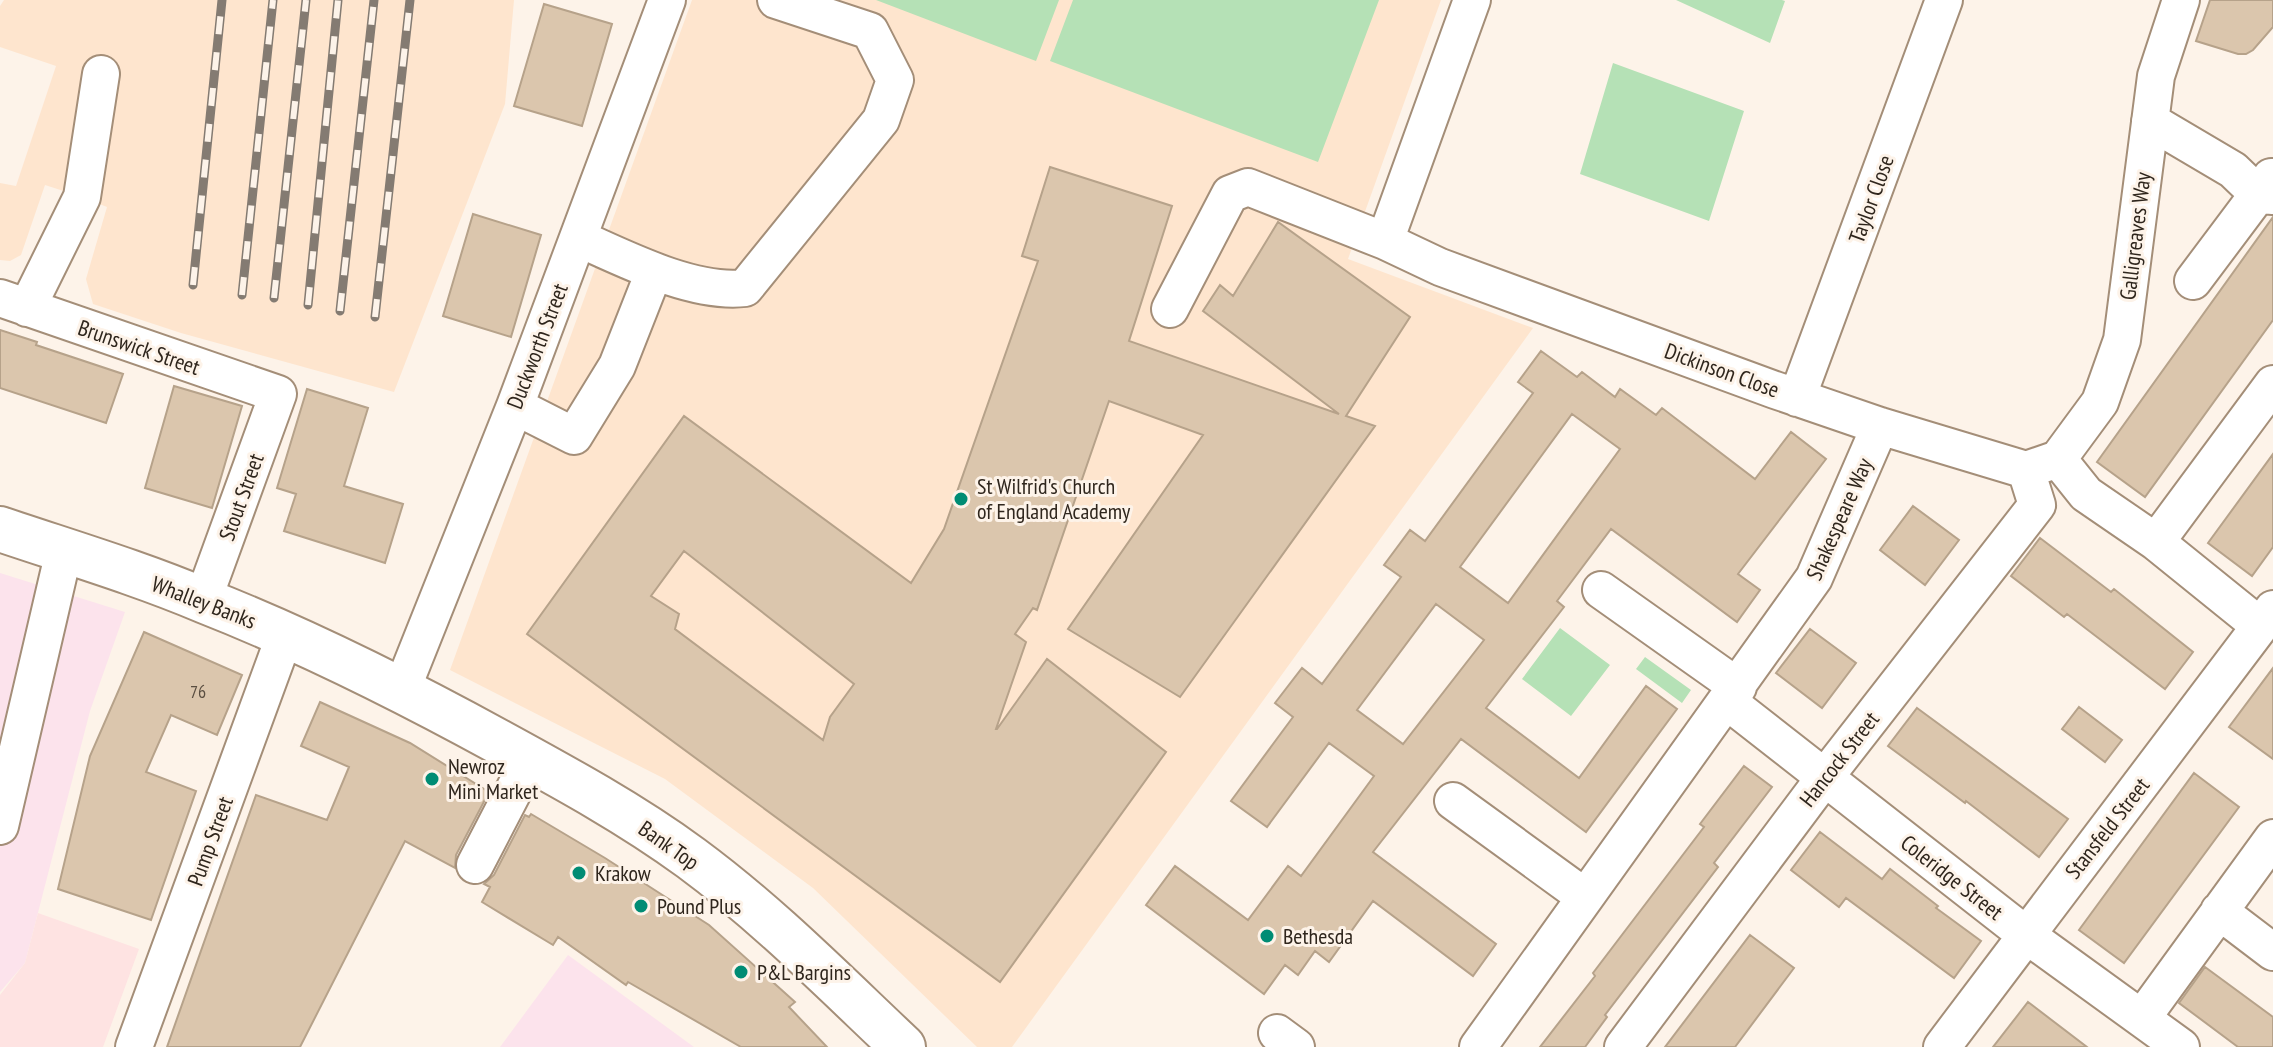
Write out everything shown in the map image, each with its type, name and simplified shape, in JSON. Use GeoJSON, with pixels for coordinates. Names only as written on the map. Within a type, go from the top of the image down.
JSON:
{"type":"FeatureCollection","features":[{"type":"Feature","properties":{"kind":"main road","name":"Whalley Banks"},"geometry":{"type":"LineString","coordinates":[[0,529],[203,600],[402,689]]}},
{"type":"Feature","properties":{"kind":"main road","name":"Bank Top"},"geometry":{"type":"LineString","coordinates":[[402,689],[613,807],[691,858],[784,935],[903,1047]]}},
{"type":"Feature","properties":{"kind":"street","name":"Duckworth Street"},"geometry":{"type":"LineString","coordinates":[[402,689],[515,406],[667,0]]}},
{"type":"Feature","properties":{"kind":"street"},"geometry":{"type":"LineString","coordinates":[[578,238],[654,272],[727,290],[745,288],[881,120],[895,80],[870,31],[776,0]]}},
{"type":"Feature","properties":{"kind":"street"},"geometry":{"type":"LineString","coordinates":[[1385,241],[1472,0]]}},
{"type":"Feature","properties":{"kind":"street","name":"Taylor Close"},"geometry":{"type":"LineString","coordinates":[[1797,398],[1944,0]]}},
{"type":"Feature","properties":{"kind":"street","name":"Galligreaves Way"},"geometry":{"type":"LineString","coordinates":[[2042,464],[2100,402],[2122,340],[2156,76],[2181,0]]}},
{"type":"Feature","properties":{"kind":"street"},"geometry":{"type":"LineString","coordinates":[[14,303],[82,197],[101,74]]}},
{"type":"Feature","properties":{"kind":"street"},"geometry":{"type":"LineString","coordinates":[[2150,121],[2268,189],[2193,281]]}},
{"type":"Feature","properties":{"kind":"street","name":"Dickinson Close"},"geometry":{"type":"LineString","coordinates":[[1170,309],[1230,194],[1248,187],[1385,241],[1440,267],[1797,398],[1880,426],[2042,464]]}},
{"type":"Feature","properties":{"kind":"street"},"geometry":{"type":"LineString","coordinates":[[515,406],[574,436],[617,366],[654,272]]}},
{"type":"Feature","properties":{"kind":"street","name":"Brunswick Street"},"geometry":{"type":"LineString","coordinates":[[14,303],[278,394]]}},
{"type":"Feature","properties":{"kind":"street"},"geometry":{"type":"LineString","coordinates":[[2156,542],[2273,384]]}},
{"type":"Feature","properties":{"kind":"street","name":"Stout Street"},"geometry":{"type":"LineString","coordinates":[[203,600],[278,394]]}},
{"type":"Feature","properties":{"kind":"street","name":"Shakespeare Way"},"geometry":{"type":"LineString","coordinates":[[1478,1047],[1814,578],[1880,426]]}},
{"type":"Feature","properties":{"kind":"street"},"geometry":{"type":"LineString","coordinates":[[2042,464],[2267,617]]}},
{"type":"Feature","properties":{"kind":"street","name":"Hancock Street"},"geometry":{"type":"LineString","coordinates":[[1623,1047],[1825,777],[2037,505],[2042,464]]}},
{"type":"Feature","properties":{"kind":"street"},"geometry":{"type":"LineString","coordinates":[[0,826],[8,758],[64,551]]}},
{"type":"Feature","properties":{"kind":"street"},"geometry":{"type":"LineString","coordinates":[[1601,590],[1732,694]]}},
{"type":"Feature","properties":{"kind":"street","name":"Stansfeld Street"},"geometry":{"type":"LineString","coordinates":[[1942,1047],[2267,617]]}},
{"type":"Feature","properties":{"kind":"street","name":"Pump Street"},"geometry":{"type":"LineString","coordinates":[[134,1047],[285,635]]}},
{"type":"Feature","properties":{"kind":"street","name":"Coleridge Street"},"geometry":{"type":"LineString","coordinates":[[1732,694],[1825,777],[2025,934],[2181,1047]]}},
{"type":"Feature","properties":{"kind":"street"},"geometry":{"type":"LineString","coordinates":[[475,865],[530,759]]}},
{"type":"Feature","properties":{"kind":"street"},"geometry":{"type":"LineString","coordinates":[[1453,801],[1585,897]]}},
{"type":"Feature","properties":{"kind":"street"},"geometry":{"type":"LineString","coordinates":[[2142,1018],[2273,838]]}},
{"type":"Feature","properties":{"kind":"street"},"geometry":{"type":"LineString","coordinates":[[2219,911],[2273,952]]}},
{"type":"Feature","properties":{"kind":"shaded area"},"geometry":{"type":"Polygon","coordinates":[[[4,0],[514,0],[505,104],[394,392],[181,333],[93,304],[86,279],[107,207],[82,197],[45,185],[21,255],[10,261],[0,260],[0,183],[16,186],[56,66],[0,47],[0,6],[4,0]]]}},
{"type":"Feature","properties":{"kind":"shaded area","name":"St Wilfrid's Church of England Academy"},"geometry":{"type":"Polygon","coordinates":[[[692,0],[1441,0],[1348,259],[1533,328],[1012,1047],[977,1047],[813,888],[665,779],[450,670],[692,0]]]}},
{"type":"Feature","properties":{"kind":"shaded area"},"geometry":{"type":"Polygon","coordinates":[[[0,573],[125,612],[90,711],[25,963],[0,992],[0,573]]]}},
{"type":"Feature","properties":{"kind":"shaded area"},"geometry":{"type":"Polygon","coordinates":[[[38,913],[139,949],[103,1047],[0,1047],[0,995],[25,963],[38,913]]]}},
{"type":"Feature","properties":{"kind":"shaded area"},"geometry":{"type":"Polygon","coordinates":[[[568,955],[694,1047],[500,1047],[568,955]]]}},
{"type":"Feature","properties":{"kind":"green space"},"geometry":{"type":"Polygon","coordinates":[[[876,0],[1059,0],[1036,61],[876,0]]]}},
{"type":"Feature","properties":{"kind":"green space"},"geometry":{"type":"Polygon","coordinates":[[[1073,0],[1379,0],[1318,162],[1050,61],[1073,0]]]}},
{"type":"Feature","properties":{"kind":"green space"},"geometry":{"type":"Polygon","coordinates":[[[1676,0],[1782,0],[1785,1],[1770,43],[1676,0]]]}},
{"type":"Feature","properties":{"kind":"green space"},"geometry":{"type":"Polygon","coordinates":[[[1613,63],[1744,111],[1709,221],[1580,174],[1613,63]]]}},
{"type":"Feature","properties":{"kind":"green space"},"geometry":{"type":"Polygon","coordinates":[[[1560,628],[1610,665],[1571,716],[1522,679],[1560,628]]]}},
{"type":"Feature","properties":{"kind":"green space"},"geometry":{"type":"Polygon","coordinates":[[[1645,657],[1691,690],[1682,703],[1636,669],[1645,657]]]}},
{"type":"Feature","properties":{"kind":"building"},"geometry":{"type":"Polygon","coordinates":[[[2210,0],[2273,0],[2273,27],[2246,54],[2196,41],[2210,0]]]}},
{"type":"Feature","properties":{"kind":"building"},"geometry":{"type":"Polygon","coordinates":[[[544,4],[612,24],[582,126],[514,106],[544,4]]]}},
{"type":"Feature","properties":{"kind":"building"},"geometry":{"type":"Polygon","coordinates":[[[1050,167],[1172,206],[1129,341],[1339,414],[1203,311],[1220,285],[1233,296],[1278,222],[1410,317],[1346,416],[1375,426],[1180,697],[1068,629],[1203,435],[1109,401],[1037,610],[1033,608],[1015,634],[1026,642],[996,729],[1047,659],[1166,752],[1000,982],[527,634],[684,416],[911,583],[944,529],[1038,261],[1022,256],[1050,167]],[[684,551],[651,596],[679,614],[675,629],[823,740],[830,717],[854,684],[684,551]]]}},
{"type":"Feature","properties":{"kind":"building"},"geometry":{"type":"Polygon","coordinates":[[[473,214],[541,235],[511,337],[443,316],[473,214]]]}},
{"type":"Feature","properties":{"kind":"building"},"geometry":{"type":"Polygon","coordinates":[[[2273,217],[2273,320],[2145,497],[2097,462],[2273,217]]]}},
{"type":"Feature","properties":{"kind":"building"},"geometry":{"type":"Polygon","coordinates":[[[0,330],[123,374],[106,423],[0,388],[0,330]]]}},
{"type":"Feature","properties":{"kind":"building"},"geometry":{"type":"Polygon","coordinates":[[[1541,351],[1577,377],[1582,372],[1615,397],[1620,389],[1656,415],[1662,408],[1755,479],[1791,432],[1826,459],[1738,574],[1760,590],[1737,622],[1611,529],[1557,601],[1564,607],[1486,708],[1579,778],[1646,686],[1677,709],[1586,832],[1461,739],[1373,852],[1496,944],[1473,976],[1373,901],[1329,962],[1315,951],[1298,975],[1285,965],[1264,994],[1146,905],[1175,866],[1248,920],[1288,866],[1301,876],[1374,776],[1329,743],[1267,827],[1231,801],[1293,717],[1275,703],[1302,668],[1322,684],[1401,577],[1384,565],[1410,530],[1425,541],[1533,393],[1518,382],[1541,351]],[[1572,414],[1460,567],[1508,603],[1620,449],[1572,414]],[[1436,604],[1357,710],[1403,744],[1484,640],[1436,604]]]}},
{"type":"Feature","properties":{"kind":"building"},"geometry":{"type":"Polygon","coordinates":[[[174,386],[242,406],[212,508],[145,488],[174,386]]]}},
{"type":"Feature","properties":{"kind":"building"},"geometry":{"type":"Polygon","coordinates":[[[307,389],[368,408],[344,486],[403,504],[385,563],[284,531],[296,494],[277,488],[307,389]]]}},
{"type":"Feature","properties":{"kind":"building"},"geometry":{"type":"Polygon","coordinates":[[[2273,454],[2273,547],[2252,576],[2208,543],[2273,454]]]}},
{"type":"Feature","properties":{"kind":"building"},"geometry":{"type":"Polygon","coordinates":[[[1913,506],[1959,540],[1925,585],[1880,550],[1913,506]]]}},
{"type":"Feature","properties":{"kind":"building"},"geometry":{"type":"Polygon","coordinates":[[[2040,538],[2111,592],[2114,589],[2193,652],[2165,689],[2067,614],[2064,617],[2011,576],[2040,538]]]}},
{"type":"Feature","properties":{"kind":"building"},"geometry":{"type":"Polygon","coordinates":[[[1810,629],[1856,663],[1822,708],[1776,673],[1810,629]]]}},
{"type":"Feature","properties":{"kind":"building"},"geometry":{"type":"Polygon","coordinates":[[[144,632],[242,675],[217,735],[171,715],[146,772],[196,791],[151,920],[58,889],[90,756],[144,632]]]}},
{"type":"Feature","properties":{"kind":"building"},"geometry":{"type":"Polygon","coordinates":[[[2273,668],[2273,759],[2229,727],[2273,668]]]}},
{"type":"Feature","properties":{"kind":"building"},"geometry":{"type":"Polygon","coordinates":[[[320,702],[410,743],[489,792],[456,855],[455,868],[405,841],[300,1047],[167,1047],[256,795],[327,820],[349,767],[301,746],[320,702]]]}},
{"type":"Feature","properties":{"kind":"building"},"geometry":{"type":"Polygon","coordinates":[[[2079,707],[2122,740],[2105,762],[2062,729],[2079,707]]]}},
{"type":"Feature","properties":{"kind":"building"},"geometry":{"type":"Polygon","coordinates":[[[1917,708],[2068,819],[2039,857],[1888,746],[1917,708]]]}},
{"type":"Feature","properties":{"kind":"building"},"geometry":{"type":"Polygon","coordinates":[[[1744,766],[1772,787],[1714,863],[1718,867],[1605,1015],[1607,1017],[1585,1047],[1540,1047],[1704,827],[1700,824],[1744,766]]]}},
{"type":"Feature","properties":{"kind":"building"},"geometry":{"type":"Polygon","coordinates":[[[2194,773],[2239,807],[2124,963],[2079,930],[2194,773]]]}},
{"type":"Feature","properties":{"kind":"building"},"geometry":{"type":"Polygon","coordinates":[[[531,814],[709,925],[795,1002],[789,1007],[827,1047],[741,1047],[628,982],[626,985],[558,937],[553,945],[482,902],[490,887],[484,884],[494,875],[525,815],[529,817],[531,814]]]}},
{"type":"Feature","properties":{"kind":"building"},"geometry":{"type":"Polygon","coordinates":[[[1820,832],[1882,879],[1890,869],[1981,941],[1954,978],[1846,898],[1839,907],[1791,870],[1820,832]]]}},
{"type":"Feature","properties":{"kind":"building"},"geometry":{"type":"Polygon","coordinates":[[[1750,935],[1794,968],[1735,1047],[1665,1047],[1750,935]]]}},
{"type":"Feature","properties":{"kind":"building"},"geometry":{"type":"Polygon","coordinates":[[[2205,967],[2273,1017],[2273,1047],[2238,1047],[2179,1003],[2205,967]]]}},
{"type":"Feature","properties":{"kind":"building"},"geometry":{"type":"Polygon","coordinates":[[[2028,1002],[2087,1047],[1993,1047],[2028,1002]]]}},
{"type":"Feature","properties":{"kind":"railway"},"geometry":{"type":"LineString","coordinates":[[193,285],[222,0]]}},
{"type":"Feature","properties":{"kind":"railway"},"geometry":{"type":"LineString","coordinates":[[242,295],[273,0]]}},
{"type":"Feature","properties":{"kind":"railway"},"geometry":{"type":"LineString","coordinates":[[274,298],[306,0]]}},
{"type":"Feature","properties":{"kind":"railway"},"geometry":{"type":"LineString","coordinates":[[308,305],[338,0]]}},
{"type":"Feature","properties":{"kind":"railway"},"geometry":{"type":"LineString","coordinates":[[340,311],[374,0]]}},
{"type":"Feature","properties":{"kind":"railway"},"geometry":{"type":"LineString","coordinates":[[375,317],[410,0]]}},
{"type":"Feature","properties":{"kind":"place","name":"St Wilfrid's Church of England Academy"},"geometry":{"type":"Point","coordinates":[961,499]}},
{"type":"Feature","properties":{"kind":"place","name":"Newroz Mini Market"},"geometry":{"type":"Point","coordinates":[432,779]}},
{"type":"Feature","properties":{"kind":"place","name":"Krakow"},"geometry":{"type":"Point","coordinates":[579,873]}},
{"type":"Feature","properties":{"kind":"place","name":"Pound Plus"},"geometry":{"type":"Point","coordinates":[641,906]}},
{"type":"Feature","properties":{"kind":"place","name":"Bethesda"},"geometry":{"type":"Point","coordinates":[1267,936]}},
{"type":"Feature","properties":{"kind":"place","name":"P&L Bargins"},"geometry":{"type":"Point","coordinates":[741,972]}}]}
